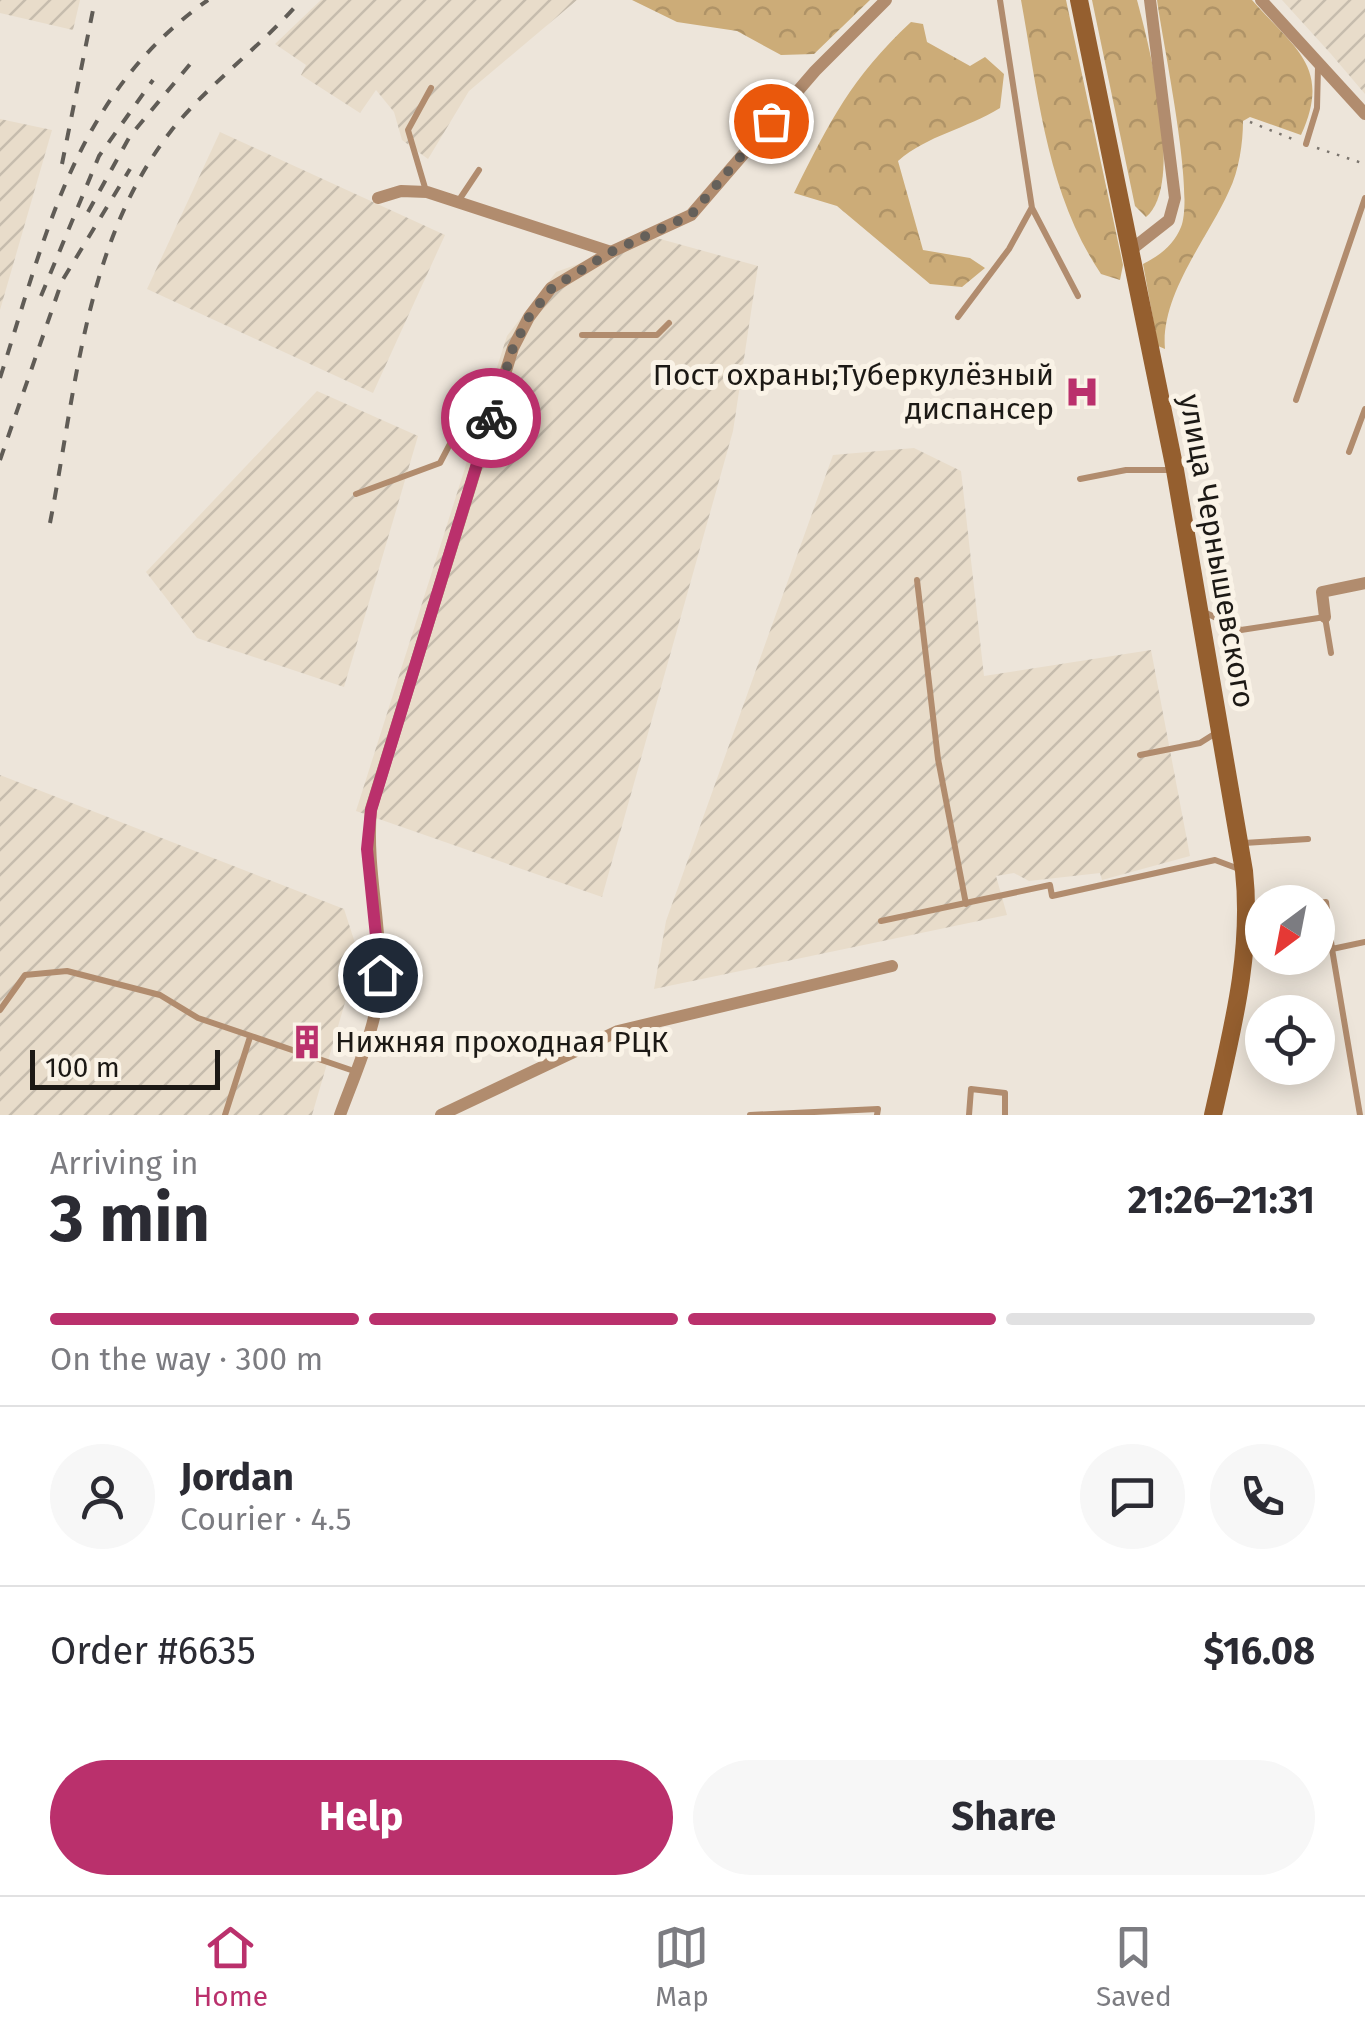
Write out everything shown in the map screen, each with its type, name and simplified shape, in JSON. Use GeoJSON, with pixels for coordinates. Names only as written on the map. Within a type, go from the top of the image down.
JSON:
{"type":"FeatureCollection","features":[{"type":"Feature","properties":{"kind":"main road","name":"улица Чернышевского"},"geometry":{"type":"LineString","coordinates":[[1079,0],[1175,470],[1248,885]]}},
{"type":"Feature","properties":{"kind":"main road","name":"улица Чернышевского"},"geometry":{"type":"LineString","coordinates":[[1213,1115],[1245,967]]}},
{"type":"Feature","properties":{"kind":"street"},"geometry":{"type":"LineString","coordinates":[[340,1115],[356,1072],[380,975],[367,849],[371,810],[513,348],[529,317],[552,288],[611,252],[691,215],[815,71],[886,0]]}},
{"type":"Feature","properties":{"kind":"street"},"geometry":{"type":"LineString","coordinates":[[1132,249],[1170,220],[1175,198],[1150,0]]}},
{"type":"Feature","properties":{"kind":"street"},"geometry":{"type":"LineString","coordinates":[[1260,0],[1362,110]]}},
{"type":"Feature","properties":{"kind":"street"},"geometry":{"type":"LineString","coordinates":[[378,198],[401,191],[427,192],[611,252]]}},
{"type":"Feature","properties":{"kind":"street"},"geometry":{"type":"LineString","coordinates":[[1326,617],[1322,592],[1365,583]]}},
{"type":"Feature","properties":{"kind":"street"},"geometry":{"type":"LineString","coordinates":[[441,1115],[618,1030],[892,966]]}},
{"type":"Feature","properties":{"kind":"lane"},"geometry":{"type":"LineString","coordinates":[[1000,0],[1032,208],[1078,296]]}},
{"type":"Feature","properties":{"kind":"lane"},"geometry":{"type":"LineString","coordinates":[[1306,144],[1318,108],[1317,59]]}},
{"type":"Feature","properties":{"kind":"lane"},"geometry":{"type":"LineString","coordinates":[[427,192],[408,130],[431,88]]}},
{"type":"Feature","properties":{"kind":"lane"},"geometry":{"type":"LineString","coordinates":[[1362,110],[1365,126]]}},
{"type":"Feature","properties":{"kind":"lane"},"geometry":{"type":"LineString","coordinates":[[458,200],[479,170]]}},
{"type":"Feature","properties":{"kind":"lane"},"geometry":{"type":"LineString","coordinates":[[1296,400],[1365,198]]}},
{"type":"Feature","properties":{"kind":"lane"},"geometry":{"type":"LineString","coordinates":[[958,318],[1010,249],[1032,208]]}},
{"type":"Feature","properties":{"kind":"lane"},"geometry":{"type":"LineString","coordinates":[[582,336],[657,335],[669,323]]}},
{"type":"Feature","properties":{"kind":"lane"},"geometry":{"type":"LineString","coordinates":[[1349,452],[1365,409]]}},
{"type":"Feature","properties":{"kind":"lane"},"geometry":{"type":"LineString","coordinates":[[356,494],[440,463],[462,421],[492,414]]}},
{"type":"Feature","properties":{"kind":"lane"},"geometry":{"type":"LineString","coordinates":[[1080,478],[1126,470],[1175,470]]}},
{"type":"Feature","properties":{"kind":"lane"},"geometry":{"type":"LineString","coordinates":[[917,580],[938,758],[966,904]]}},
{"type":"Feature","properties":{"kind":"lane"},"geometry":{"type":"LineString","coordinates":[[1200,610],[1241,630],[1326,617],[1331,653]]}},
{"type":"Feature","properties":{"kind":"lane"},"geometry":{"type":"LineString","coordinates":[[1140,755],[1200,743],[1221,729]]}},
{"type":"Feature","properties":{"kind":"lane"},"geometry":{"type":"LineString","coordinates":[[1239,843],[1308,839]]}},
{"type":"Feature","properties":{"kind":"lane"},"geometry":{"type":"LineString","coordinates":[[881,921],[1050,885],[1052,896],[1215,860],[1244,871]]}},
{"type":"Feature","properties":{"kind":"lane"},"geometry":{"type":"LineString","coordinates":[[1335,948],[1365,942]]}},
{"type":"Feature","properties":{"kind":"lane"},"geometry":{"type":"LineString","coordinates":[[1335,967],[1360,1115]]}},
{"type":"Feature","properties":{"kind":"lane"},"geometry":{"type":"LineString","coordinates":[[0,1010],[25,975],[68,971],[160,995],[198,1018],[356,1072]]}},
{"type":"Feature","properties":{"kind":"lane"},"geometry":{"type":"LineString","coordinates":[[225,1115],[250,1037]]}},
{"type":"Feature","properties":{"kind":"lane"},"geometry":{"type":"LineString","coordinates":[[969,1115],[971,1089],[1005,1092],[1005,1115]]}},
{"type":"Feature","properties":{"kind":"lane"},"geometry":{"type":"LineString","coordinates":[[750,1115],[878,1109],[877,1115]]}},
{"type":"Feature","properties":{"kind":"shaded area"},"geometry":{"type":"Polygon","coordinates":[[[0,0],[80,0],[73,30],[0,13],[0,0]]]}},
{"type":"Feature","properties":{"kind":"shaded area"},"geometry":{"type":"Polygon","coordinates":[[[321,0],[577,0],[469,91],[428,159],[402,140],[394,112],[376,90],[360,113],[301,75],[306,65],[275,44],[321,0]]]}},
{"type":"Feature","properties":{"kind":"shaded area"},"geometry":{"type":"Polygon","coordinates":[[[1282,0],[1365,0],[1365,94],[1331,54],[1282,0]]]}},
{"type":"Feature","properties":{"kind":"shaded area"},"geometry":{"type":"Polygon","coordinates":[[[0,119],[52,130],[0,310],[0,119]]]}},
{"type":"Feature","properties":{"kind":"shaded area"},"geometry":{"type":"Polygon","coordinates":[[[220,132],[445,235],[373,393],[147,289],[220,132]]]}},
{"type":"Feature","properties":{"kind":"shaded area"},"geometry":{"type":"Polygon","coordinates":[[[653,237],[758,266],[733,431],[602,897],[356,811],[507,336],[556,272],[653,237]]]}},
{"type":"Feature","properties":{"kind":"shaded area"},"geometry":{"type":"Polygon","coordinates":[[[317,391],[418,436],[344,687],[197,638],[146,572],[317,391]]]}},
{"type":"Feature","properties":{"kind":"shaded area"},"geometry":{"type":"Polygon","coordinates":[[[914,448],[961,471],[984,676],[1151,650],[1190,856],[1102,880],[1100,873],[1029,881],[1014,873],[996,876],[1007,915],[654,989],[666,921],[833,455],[914,448]]]}},
{"type":"Feature","properties":{"kind":"shaded area"},"geometry":{"type":"Polygon","coordinates":[[[0,775],[344,909],[355,943],[356,965],[312,1115],[0,1115],[0,775]]]}},
{"type":"Feature","properties":{"kind":"green space"},"geometry":{"type":"Polygon","coordinates":[[[632,0],[870,0],[814,54],[781,55],[737,31],[677,22],[632,0]]]}},
{"type":"Feature","properties":{"kind":"green space"},"geometry":{"type":"Polygon","coordinates":[[[1021,0],[1066,0],[1123,265],[1120,280],[1101,274],[1068,211],[1047,142],[1021,0]]]}},
{"type":"Feature","properties":{"kind":"green space"},"geometry":{"type":"Polygon","coordinates":[[[1092,0],[1137,0],[1161,113],[1163,146],[1163,176],[1157,200],[1146,217],[1135,206],[1092,0]]]}},
{"type":"Feature","properties":{"kind":"green space"},"geometry":{"type":"Polygon","coordinates":[[[1157,0],[1252,0],[1295,46],[1310,75],[1312,92],[1310,112],[1301,135],[1250,117],[1243,121],[1235,175],[1178,288],[1165,329],[1165,349],[1158,346],[1143,264],[1165,249],[1178,233],[1184,209],[1184,183],[1157,0]]]}},
{"type":"Feature","properties":{"kind":"green space"},"geometry":{"type":"Polygon","coordinates":[[[911,22],[923,24],[927,42],[970,66],[985,57],[1004,74],[1000,108],[922,145],[898,161],[923,250],[970,258],[985,268],[962,287],[930,284],[837,206],[794,193],[857,82],[911,22]]]}},
{"type":"Feature","properties":{"kind":"railway"},"geometry":{"type":"LineString","coordinates":[[62,164],[95,0]]}},
{"type":"Feature","properties":{"kind":"railway"},"geometry":{"type":"LineString","coordinates":[[0,378],[51,219],[96,122],[126,78],[163,37],[208,0]]}},
{"type":"Feature","properties":{"kind":"railway"},"geometry":{"type":"LineString","coordinates":[[50,523],[88,318],[119,220],[142,174],[171,131],[301,0]]}},
{"type":"Feature","properties":{"kind":"railway"},"geometry":{"type":"LineString","coordinates":[[88,212],[130,136],[196,57]]}},
{"type":"Feature","properties":{"kind":"railway"},"geometry":{"type":"LineString","coordinates":[[41,296],[99,156],[153,80]]}},
{"type":"Feature","properties":{"kind":"railway"},"geometry":{"type":"LineString","coordinates":[[0,460],[62,281],[130,169]]}},
{"type":"Feature","properties":{"kind":"way so far"},"geometry":{"type":"LineString","coordinates":[[491,418],[513,348],[529,317],[552,288],[611,252],[691,215],[771,121]]}},
{"type":"Feature","properties":{"kind":"place","name":"Пост охраны;Туберкулёзный диспансер"},"geometry":{"type":"Point","coordinates":[1082,392]}},
{"type":"Feature","properties":{"kind":"place","name":"Нижняя проходная РЦК"},"geometry":{"type":"Point","coordinates":[307,1042]}},
{"type":"Feature","properties":{"kind":"route"},"geometry":{"type":"LineString","coordinates":[[380,975],[367,849],[371,810],[491,418]]}}]}
